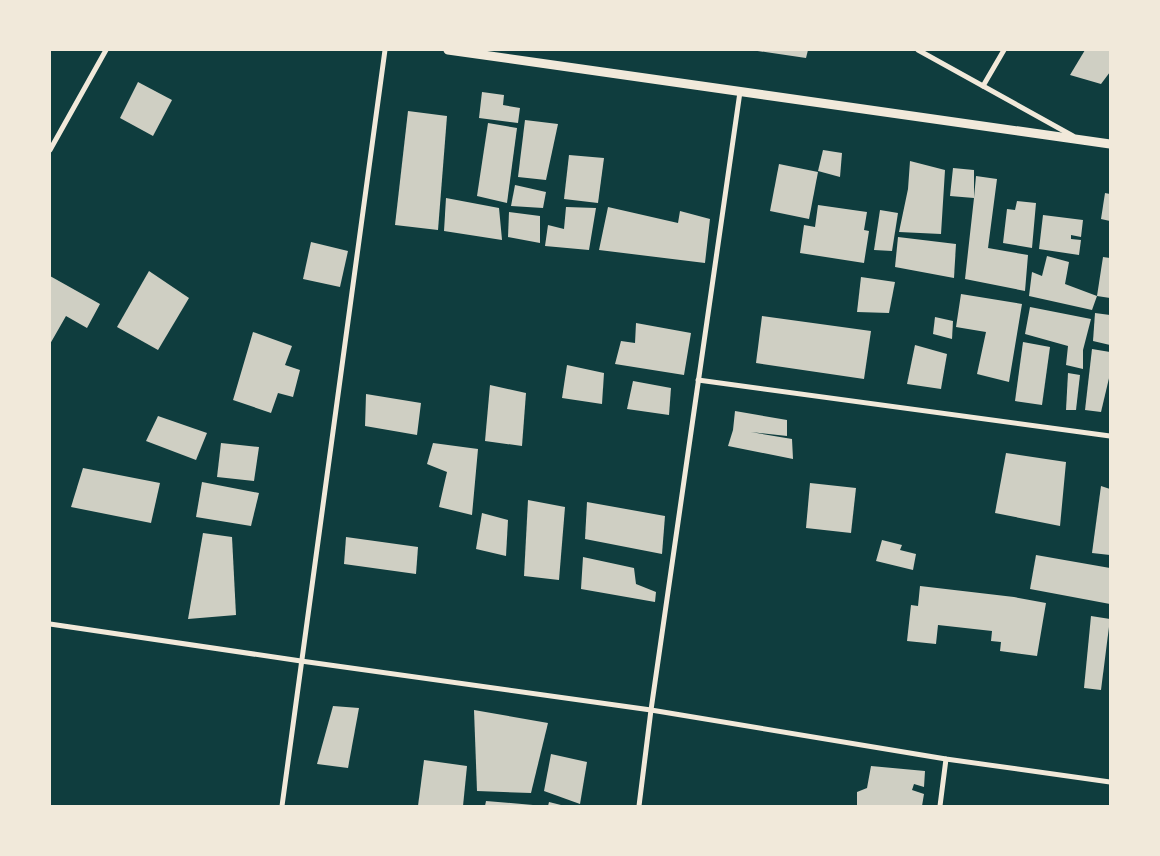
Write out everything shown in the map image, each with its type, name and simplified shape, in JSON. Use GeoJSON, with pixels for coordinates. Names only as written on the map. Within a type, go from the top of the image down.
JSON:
{"type":"FeatureCollection","features":[{"type":"Feature","properties":{"kind":"street"},"geometry":{"type":"LineString","coordinates":[[50,150],[106,50]]}},
{"type":"Feature","properties":{"kind":"street"},"geometry":{"type":"LineString","coordinates":[[282,806],[385,50]]}},
{"type":"Feature","properties":{"kind":"street"},"geometry":{"type":"LineString","coordinates":[[448,50],[1110,144]]}},
{"type":"Feature","properties":{"kind":"street"},"geometry":{"type":"LineString","coordinates":[[918,50],[1080,140]]}},
{"type":"Feature","properties":{"kind":"street"},"geometry":{"type":"LineString","coordinates":[[983,86],[1004,50]]}},
{"type":"Feature","properties":{"kind":"street"},"geometry":{"type":"LineString","coordinates":[[639,806],[651,710],[740,92]]}},
{"type":"Feature","properties":{"kind":"street"},"geometry":{"type":"LineString","coordinates":[[698,380],[1110,436]]}},
{"type":"Feature","properties":{"kind":"street"},"geometry":{"type":"LineString","coordinates":[[50,624],[651,710],[946,759],[1110,782]]}},
{"type":"Feature","properties":{"kind":"street"},"geometry":{"type":"LineString","coordinates":[[940,806],[946,759]]}},
{"type":"Feature","properties":{"kind":"building"},"geometry":{"type":"Polygon","coordinates":[[[751,50],[808,50],[806,58],[751,50]]]}},
{"type":"Feature","properties":{"kind":"building"},"geometry":{"type":"Polygon","coordinates":[[[1085,50],[1110,50],[1110,72],[1101,84],[1070,75],[1085,50]]]}},
{"type":"Feature","properties":{"kind":"building"},"geometry":{"type":"Polygon","coordinates":[[[138,82],[172,100],[153,136],[120,118],[138,82]]]}},
{"type":"Feature","properties":{"kind":"building"},"geometry":{"type":"Polygon","coordinates":[[[482,92],[504,95],[503,105],[520,108],[518,123],[479,118],[482,92]]]}},
{"type":"Feature","properties":{"kind":"building"},"geometry":{"type":"Polygon","coordinates":[[[408,111],[447,116],[438,230],[395,225],[408,111]]]}},
{"type":"Feature","properties":{"kind":"building"},"geometry":{"type":"Polygon","coordinates":[[[525,120],[558,124],[546,180],[518,177],[525,120]]]}},
{"type":"Feature","properties":{"kind":"building"},"geometry":{"type":"Polygon","coordinates":[[[488,123],[517,128],[507,203],[477,196],[488,123]]]}},
{"type":"Feature","properties":{"kind":"building"},"geometry":{"type":"Polygon","coordinates":[[[823,150],[842,153],[840,177],[818,171],[823,150]]]}},
{"type":"Feature","properties":{"kind":"building"},"geometry":{"type":"Polygon","coordinates":[[[569,155],[604,158],[598,203],[564,199],[569,155]]]}},
{"type":"Feature","properties":{"kind":"building"},"geometry":{"type":"Polygon","coordinates":[[[910,161],[945,170],[941,234],[899,232],[908,189],[910,161]]]}},
{"type":"Feature","properties":{"kind":"building"},"geometry":{"type":"Polygon","coordinates":[[[779,164],[818,172],[809,219],[770,211],[779,164]]]}},
{"type":"Feature","properties":{"kind":"building"},"geometry":{"type":"Polygon","coordinates":[[[953,168],[974,170],[974,198],[950,196],[953,168]]]}},
{"type":"Feature","properties":{"kind":"building"},"geometry":{"type":"Polygon","coordinates":[[[976,176],[997,179],[988,248],[1028,255],[1025,291],[965,279],[976,176]]]}},
{"type":"Feature","properties":{"kind":"building"},"geometry":{"type":"Polygon","coordinates":[[[515,185],[546,192],[543,208],[511,206],[515,185]]]}},
{"type":"Feature","properties":{"kind":"building"},"geometry":{"type":"Polygon","coordinates":[[[1105,193],[1110,194],[1110,221],[1101,219],[1105,193]]]}},
{"type":"Feature","properties":{"kind":"building"},"geometry":{"type":"Polygon","coordinates":[[[446,198],[499,208],[502,240],[444,231],[446,198]]]}},
{"type":"Feature","properties":{"kind":"building"},"geometry":{"type":"Polygon","coordinates":[[[1017,201],[1036,203],[1032,248],[1003,243],[1007,209],[1015,210],[1017,201]]]}},
{"type":"Feature","properties":{"kind":"building"},"geometry":{"type":"Polygon","coordinates":[[[818,205],[867,212],[864,230],[869,231],[864,263],[800,253],[804,225],[815,227],[818,205]]]}},
{"type":"Feature","properties":{"kind":"building"},"geometry":{"type":"Polygon","coordinates":[[[566,207],[596,208],[589,250],[545,246],[548,225],[564,229],[566,207]]]}},
{"type":"Feature","properties":{"kind":"building"},"geometry":{"type":"Polygon","coordinates":[[[608,207],[678,223],[680,211],[710,219],[705,263],[599,250],[608,207]]]}},
{"type":"Feature","properties":{"kind":"building"},"geometry":{"type":"Polygon","coordinates":[[[880,210],[898,213],[892,251],[874,250],[880,210]]]}},
{"type":"Feature","properties":{"kind":"building"},"geometry":{"type":"Polygon","coordinates":[[[509,212],[540,216],[540,243],[508,237],[509,212]]]}},
{"type":"Feature","properties":{"kind":"building"},"geometry":{"type":"Polygon","coordinates":[[[1043,215],[1083,220],[1081,237],[1071,235],[1071,239],[1081,240],[1079,255],[1039,249],[1043,215]]]}},
{"type":"Feature","properties":{"kind":"building"},"geometry":{"type":"Polygon","coordinates":[[[898,237],[956,244],[954,278],[895,267],[898,237]]]}},
{"type":"Feature","properties":{"kind":"building"},"geometry":{"type":"Polygon","coordinates":[[[311,242],[348,251],[340,287],[303,279],[311,242]]]}},
{"type":"Feature","properties":{"kind":"building"},"geometry":{"type":"Polygon","coordinates":[[[1047,256],[1069,262],[1065,284],[1097,296],[1092,310],[1029,296],[1032,272],[1042,276],[1047,256]]]}},
{"type":"Feature","properties":{"kind":"building"},"geometry":{"type":"Polygon","coordinates":[[[1103,257],[1110,258],[1110,298],[1097,296],[1103,257]]]}},
{"type":"Feature","properties":{"kind":"building"},"geometry":{"type":"Polygon","coordinates":[[[149,271],[189,298],[158,350],[117,327],[149,271]]]}},
{"type":"Feature","properties":{"kind":"building"},"geometry":{"type":"Polygon","coordinates":[[[50,276],[100,304],[87,328],[66,316],[50,344],[50,276]]]}},
{"type":"Feature","properties":{"kind":"building"},"geometry":{"type":"Polygon","coordinates":[[[861,277],[895,282],[889,313],[857,312],[861,277]]]}},
{"type":"Feature","properties":{"kind":"building"},"geometry":{"type":"Polygon","coordinates":[[[961,294],[1022,304],[1009,382],[977,374],[986,332],[956,327],[961,294]]]}},
{"type":"Feature","properties":{"kind":"building"},"geometry":{"type":"Polygon","coordinates":[[[1030,307],[1091,319],[1083,350],[1083,369],[1066,365],[1068,346],[1025,334],[1030,307]]]}},
{"type":"Feature","properties":{"kind":"building"},"geometry":{"type":"Polygon","coordinates":[[[1095,313],[1110,315],[1110,345],[1093,341],[1095,313]]]}},
{"type":"Feature","properties":{"kind":"building"},"geometry":{"type":"Polygon","coordinates":[[[762,316],[871,331],[864,379],[756,363],[762,316]]]}},
{"type":"Feature","properties":{"kind":"building"},"geometry":{"type":"Polygon","coordinates":[[[935,317],[953,321],[952,339],[933,334],[935,317]]]}},
{"type":"Feature","properties":{"kind":"building"},"geometry":{"type":"Polygon","coordinates":[[[636,323],[691,333],[684,375],[615,364],[621,341],[635,343],[636,323]]]}},
{"type":"Feature","properties":{"kind":"building"},"geometry":{"type":"Polygon","coordinates":[[[253,332],[292,346],[285,365],[300,370],[293,397],[278,393],[271,413],[233,400],[253,332]]]}},
{"type":"Feature","properties":{"kind":"building"},"geometry":{"type":"Polygon","coordinates":[[[1023,342],[1050,347],[1042,405],[1015,401],[1023,342]]]}},
{"type":"Feature","properties":{"kind":"building"},"geometry":{"type":"Polygon","coordinates":[[[915,345],[947,354],[941,389],[907,384],[915,345]]]}},
{"type":"Feature","properties":{"kind":"building"},"geometry":{"type":"Polygon","coordinates":[[[1092,349],[1110,352],[1110,374],[1101,412],[1085,410],[1092,349]]]}},
{"type":"Feature","properties":{"kind":"building"},"geometry":{"type":"Polygon","coordinates":[[[567,365],[604,373],[602,404],[562,398],[567,365]]]}},
{"type":"Feature","properties":{"kind":"building"},"geometry":{"type":"Polygon","coordinates":[[[1068,373],[1080,375],[1076,410],[1066,410],[1068,373]]]}},
{"type":"Feature","properties":{"kind":"building"},"geometry":{"type":"Polygon","coordinates":[[[633,381],[671,388],[669,415],[627,409],[633,381]]]}},
{"type":"Feature","properties":{"kind":"building"},"geometry":{"type":"Polygon","coordinates":[[[490,385],[526,393],[522,446],[485,441],[490,385]]]}},
{"type":"Feature","properties":{"kind":"building"},"geometry":{"type":"Polygon","coordinates":[[[366,394],[421,403],[417,435],[365,426],[366,394]]]}},
{"type":"Feature","properties":{"kind":"building"},"geometry":{"type":"Polygon","coordinates":[[[735,411],[787,420],[787,436],[751,432],[792,439],[793,459],[728,446],[733,430],[735,411]]]}},
{"type":"Feature","properties":{"kind":"building"},"geometry":{"type":"Polygon","coordinates":[[[158,416],[207,433],[196,460],[146,441],[158,416]]]}},
{"type":"Feature","properties":{"kind":"building"},"geometry":{"type":"Polygon","coordinates":[[[221,443],[259,447],[254,481],[217,477],[221,443]]]}},
{"type":"Feature","properties":{"kind":"building"},"geometry":{"type":"Polygon","coordinates":[[[433,443],[478,449],[472,515],[439,507],[447,472],[427,464],[433,443]]]}},
{"type":"Feature","properties":{"kind":"building"},"geometry":{"type":"Polygon","coordinates":[[[1006,453],[1066,462],[1060,526],[995,513],[1006,453]]]}},
{"type":"Feature","properties":{"kind":"building"},"geometry":{"type":"Polygon","coordinates":[[[83,468],[160,483],[151,523],[71,507],[83,468]]]}},
{"type":"Feature","properties":{"kind":"building"},"geometry":{"type":"Polygon","coordinates":[[[202,482],[259,493],[251,526],[196,517],[202,482]]]}},
{"type":"Feature","properties":{"kind":"building"},"geometry":{"type":"Polygon","coordinates":[[[810,483],[856,488],[851,533],[806,528],[810,483]]]}},
{"type":"Feature","properties":{"kind":"building"},"geometry":{"type":"Polygon","coordinates":[[[1101,486],[1110,489],[1110,555],[1092,553],[1101,486]]]}},
{"type":"Feature","properties":{"kind":"building"},"geometry":{"type":"Polygon","coordinates":[[[528,500],[565,507],[559,580],[524,576],[528,500]]]}},
{"type":"Feature","properties":{"kind":"building"},"geometry":{"type":"Polygon","coordinates":[[[587,502],[665,516],[662,554],[585,539],[587,502]]]}},
{"type":"Feature","properties":{"kind":"building"},"geometry":{"type":"Polygon","coordinates":[[[482,513],[508,520],[506,556],[476,549],[482,513]]]}},
{"type":"Feature","properties":{"kind":"building"},"geometry":{"type":"Polygon","coordinates":[[[203,533],[232,537],[236,615],[188,619],[203,533]]]}},
{"type":"Feature","properties":{"kind":"building"},"geometry":{"type":"Polygon","coordinates":[[[346,537],[418,547],[416,574],[344,564],[346,537]]]}},
{"type":"Feature","properties":{"kind":"building"},"geometry":{"type":"Polygon","coordinates":[[[882,540],[902,545],[900,550],[916,554],[913,570],[876,561],[882,540]]]}},
{"type":"Feature","properties":{"kind":"building"},"geometry":{"type":"Polygon","coordinates":[[[1036,555],[1110,568],[1110,604],[1030,589],[1036,555]]]}},
{"type":"Feature","properties":{"kind":"building"},"geometry":{"type":"Polygon","coordinates":[[[583,557],[634,568],[636,584],[656,592],[655,602],[581,589],[583,557]]]}},
{"type":"Feature","properties":{"kind":"building"},"geometry":{"type":"Polygon","coordinates":[[[920,586],[1014,597],[1046,603],[1037,656],[1000,651],[1001,642],[991,641],[992,631],[938,625],[936,644],[907,641],[911,605],[918,606],[920,586]]]}},
{"type":"Feature","properties":{"kind":"building"},"geometry":{"type":"Polygon","coordinates":[[[1091,616],[1110,619],[1101,690],[1084,688],[1091,616]]]}},
{"type":"Feature","properties":{"kind":"building"},"geometry":{"type":"Polygon","coordinates":[[[333,706],[359,708],[348,768],[317,764],[333,706]]]}},
{"type":"Feature","properties":{"kind":"building"},"geometry":{"type":"Polygon","coordinates":[[[474,710],[548,723],[531,793],[477,791],[474,710]]]}},
{"type":"Feature","properties":{"kind":"building"},"geometry":{"type":"Polygon","coordinates":[[[551,754],[587,762],[580,804],[544,791],[551,754]]]}},
{"type":"Feature","properties":{"kind":"building"},"geometry":{"type":"Polygon","coordinates":[[[424,760],[467,766],[463,806],[418,806],[424,760]]]}},
{"type":"Feature","properties":{"kind":"building"},"geometry":{"type":"Polygon","coordinates":[[[871,766],[925,771],[924,787],[914,784],[912,790],[924,794],[922,806],[857,806],[857,792],[867,788],[871,766]]]}},
{"type":"Feature","properties":{"kind":"building"},"geometry":{"type":"Polygon","coordinates":[[[486,801],[533,805],[533,806],[485,806],[486,801]]]}},
{"type":"Feature","properties":{"kind":"building"},"geometry":{"type":"Polygon","coordinates":[[[549,802],[561,805],[561,806],[548,806],[549,802]]]}}]}
